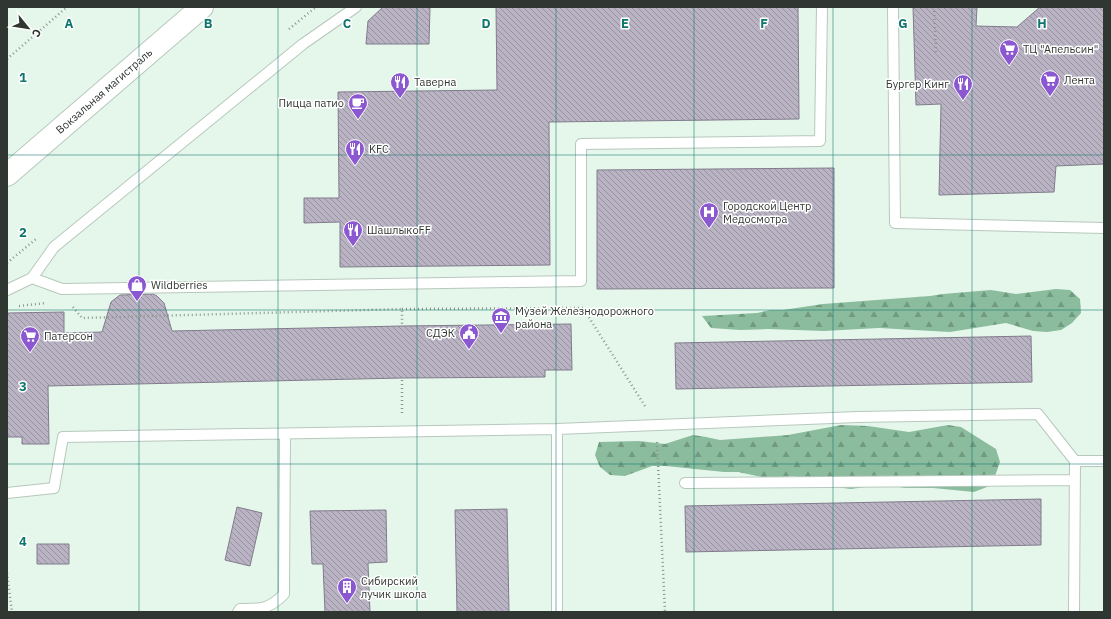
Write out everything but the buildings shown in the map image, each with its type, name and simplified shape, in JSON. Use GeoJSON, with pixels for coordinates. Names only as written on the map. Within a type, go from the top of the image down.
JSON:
{"type":"FeatureCollection","features":[{"type":"Feature","properties":{"kind":"main road","name":"Вокзальная магистраль"},"geometry":{"type":"LineString","coordinates":[[7,175],[202,7]]}},
{"type":"Feature","properties":{"kind":"lane"},"geometry":{"type":"LineString","coordinates":[[7,290],[32,278],[54,247],[303,44],[356,7]]}},
{"type":"Feature","properties":{"kind":"lane"},"geometry":{"type":"LineString","coordinates":[[32,278],[62,289],[581,281],[581,144],[820,141],[822,7]]}},
{"type":"Feature","properties":{"kind":"lane"},"geometry":{"type":"LineString","coordinates":[[893,7],[895,223],[1104,228]]}},
{"type":"Feature","properties":{"kind":"lane"},"geometry":{"type":"LineString","coordinates":[[7,492],[54,488],[63,437],[556,429],[858,417],[1038,414],[1075,461],[1074,612]]}},
{"type":"Feature","properties":{"kind":"lane"},"geometry":{"type":"LineString","coordinates":[[556,429],[557,612]]}},
{"type":"Feature","properties":{"kind":"lane"},"geometry":{"type":"LineString","coordinates":[[238,612],[240,609],[261,609],[277,602],[284,594],[285,434]]}},
{"type":"Feature","properties":{"kind":"lane"},"geometry":{"type":"LineString","coordinates":[[1075,461],[1104,461]]}},
{"type":"Feature","properties":{"kind":"lane"},"geometry":{"type":"LineString","coordinates":[[685,484],[1074,480]]}},
{"type":"Feature","properties":{"kind":"path"},"geometry":{"type":"LineString","coordinates":[[7,59],[66,7]]}},
{"type":"Feature","properties":{"kind":"path"},"geometry":{"type":"LineString","coordinates":[[934,7],[936,55]]}},
{"type":"Feature","properties":{"kind":"path"},"geometry":{"type":"LineString","coordinates":[[62,289],[68,301],[82,318],[402,310],[582,308],[657,425],[665,612]]}},
{"type":"Feature","properties":{"kind":"path"},"geometry":{"type":"LineString","coordinates":[[15,307],[68,301]]}},
{"type":"Feature","properties":{"kind":"path"},"geometry":{"type":"LineString","coordinates":[[402,310],[402,326]]}},
{"type":"Feature","properties":{"kind":"path"},"geometry":{"type":"LineString","coordinates":[[402,378],[402,432]]}},
{"type":"Feature","properties":{"kind":"path"},"geometry":{"type":"LineString","coordinates":[[7,573],[12,612]]}},
{"type":"Feature","properties":{"kind":"green space"},"geometry":{"type":"Polygon","coordinates":[[[1056,289],[1070,290],[1080,299],[1081,313],[1072,323],[1061,330],[1047,332],[1033,331],[1006,323],[950,332],[879,328],[824,331],[768,329],[740,330],[711,328],[702,316],[757,313],[770,310],[783,310],[823,304],[991,290],[1016,294],[1056,289]]]}},
{"type":"Feature","properties":{"kind":"green space"},"geometry":{"type":"Polygon","coordinates":[[[841,425],[868,426],[909,432],[948,425],[961,427],[996,449],[1000,462],[995,476],[987,487],[974,492],[892,486],[851,489],[835,487],[794,476],[766,478],[738,472],[666,466],[652,466],[625,476],[610,475],[600,467],[595,455],[599,442],[639,441],[665,444],[693,435],[720,440],[788,435],[841,425]]]}},
{"type":"Feature","properties":{"kind":"place","name":"ТЦ \"Апельсин\""},"geometry":{"type":"Point","coordinates":[1009,66]}},
{"type":"Feature","properties":{"kind":"place","name":"Лента"},"geometry":{"type":"Point","coordinates":[1050,97]}},
{"type":"Feature","properties":{"kind":"place","name":"Таверна"},"geometry":{"type":"Point","coordinates":[400,99]}},
{"type":"Feature","properties":{"kind":"place","name":"Бургер Кинг"},"geometry":{"type":"Point","coordinates":[963,101]}},
{"type":"Feature","properties":{"kind":"place","name":"Пицца патио"},"geometry":{"type":"Point","coordinates":[358,120]}},
{"type":"Feature","properties":{"kind":"place","name":"KFC"},"geometry":{"type":"Point","coordinates":[355,166]}},
{"type":"Feature","properties":{"kind":"place","name":"Городской Центр Медосмотра"},"geometry":{"type":"Point","coordinates":[709,229]}},
{"type":"Feature","properties":{"kind":"place","name":"ШашлыкoFF"},"geometry":{"type":"Point","coordinates":[353,247]}},
{"type":"Feature","properties":{"kind":"place","name":"Wildberries"},"geometry":{"type":"Point","coordinates":[137,302]}},
{"type":"Feature","properties":{"kind":"place","name":"Музей Железнодорожного района"},"geometry":{"type":"Point","coordinates":[501,334]}},
{"type":"Feature","properties":{"kind":"place","name":"СДЭК"},"geometry":{"type":"Point","coordinates":[469,350]}},
{"type":"Feature","properties":{"kind":"place","name":"Патерсон"},"geometry":{"type":"Point","coordinates":[30,353]}},
{"type":"Feature","properties":{"kind":"place","name":"Сибирский лучик школа"},"geometry":{"type":"Point","coordinates":[347,604]}}]}
